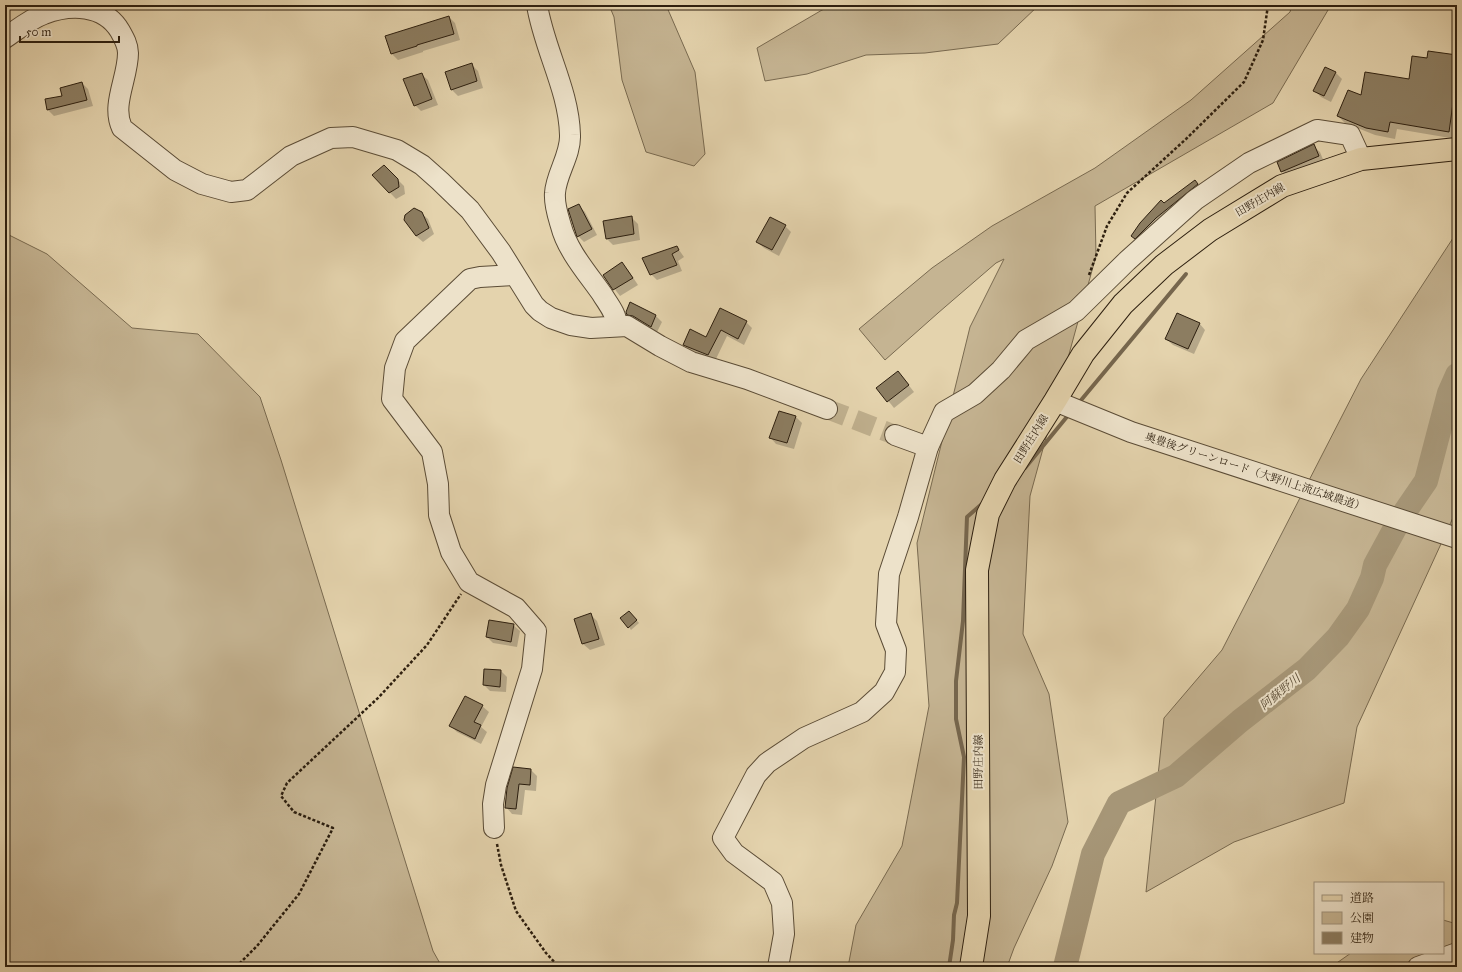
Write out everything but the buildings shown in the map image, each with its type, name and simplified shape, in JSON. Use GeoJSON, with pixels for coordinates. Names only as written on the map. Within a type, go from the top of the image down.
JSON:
{"type":"FeatureCollection","features":[{"type":"Feature","properties":{"kind":"main road","name":"田野庄内線"},"geometry":{"type":"LineString","coordinates":[[971,967],[979,916],[977,570],[988,514],[1005,480],[1055,402],[1083,354],[1123,304],[1164,265],[1210,230],[1282,186],[1361,159],[1457,149]]}},
{"type":"Feature","properties":{"kind":"street"},"geometry":{"type":"LineString","coordinates":[[537,5],[543,33],[566,104],[569,120],[570,136],[555,192],[555,205],[561,229],[571,249],[608,304],[616,318],[617,326]]}},
{"type":"Feature","properties":{"kind":"street"},"geometry":{"type":"LineString","coordinates":[[5,38],[42,15],[53,10],[68,8],[101,12],[114,22],[126,43],[128,53],[118,106],[118,121],[127,133],[175,170],[202,184],[231,192],[242,191],[252,187],[291,156],[331,138],[342,136],[364,139],[397,150],[422,165],[440,181],[476,219],[500,252],[534,305],[551,318],[571,325],[585,327],[627,326],[690,362],[747,379],[827,409]]}},
{"type":"Feature","properties":{"kind":"street"},"geometry":{"type":"LineString","coordinates":[[778,967],[784,934],[782,903],[773,882],[734,853],[723,838],[756,775],[766,763],[804,738],[862,712],[884,692],[895,672],[896,650],[886,624],[889,574],[908,517],[928,447],[944,412],[975,394],[1001,370],[1026,340],[1076,311],[1127,261],[1195,200],[1249,163],[1317,130],[1350,135],[1361,159]]}},
{"type":"Feature","properties":{"kind":"street"},"geometry":{"type":"LineString","coordinates":[[494,828],[492,804],[496,784],[532,669],[536,631],[516,608],[469,582],[451,552],[439,515],[438,484],[432,452],[392,399],[395,368],[405,341],[470,279],[514,275]]}},
{"type":"Feature","properties":{"kind":"street","name":"奥豊後グリーンロード（大野川上流広域農道）"},"geometry":{"type":"LineString","coordinates":[[1055,402],[1131,432],[1456,537]]}},
{"type":"Feature","properties":{"kind":"street"},"geometry":{"type":"LineString","coordinates":[[895,435],[928,447]]}},
{"type":"Feature","properties":{"kind":"street"},"geometry":{"type":"LineString","coordinates":[[1418,967],[1457,953]]}},
{"type":"Feature","properties":{"kind":"path"},"geometry":{"type":"LineString","coordinates":[[1089,276],[1107,226],[1127,193],[1186,139],[1244,82],[1263,40],[1268,5]]}},
{"type":"Feature","properties":{"kind":"path"},"geometry":{"type":"LineString","coordinates":[[236,967],[257,946],[299,894],[333,828],[294,812],[281,796],[287,783],[379,698],[427,646],[469,582]]}},
{"type":"Feature","properties":{"kind":"path"},"geometry":{"type":"LineString","coordinates":[[494,828],[501,864],[516,911],[546,953],[559,967]]}},
{"type":"Feature","properties":{"kind":"green space"},"geometry":{"type":"Polygon","coordinates":[[[609,5],[666,5],[695,72],[705,154],[694,166],[646,152],[622,80],[614,17],[609,5]]]}},
{"type":"Feature","properties":{"kind":"green space"},"geometry":{"type":"Polygon","coordinates":[[[835,5],[1039,5],[998,44],[925,53],[866,55],[807,74],[765,81],[757,48],[822,10],[835,5]]]}},
{"type":"Feature","properties":{"kind":"green space"},"geometry":{"type":"Polygon","coordinates":[[[1292,5],[1331,5],[1273,103],[1095,206],[1096,256],[1030,496],[1023,634],[1049,694],[1068,822],[1052,866],[1014,948],[1007,967],[848,967],[856,925],[902,846],[929,706],[917,543],[970,327],[1004,259],[996,263],[885,360],[859,329],[932,268],[992,226],[1095,168],[1191,100],[1290,12],[1292,5]]]}},
{"type":"Feature","properties":{"kind":"green space"},"geometry":{"type":"Polygon","coordinates":[[[1457,232],[1457,509],[1357,727],[1344,803],[1234,842],[1146,892],[1164,718],[1222,650],[1361,379],[1457,232]]]}},
{"type":"Feature","properties":{"kind":"green space"},"geometry":{"type":"Polygon","coordinates":[[[5,233],[47,254],[132,328],[198,334],[260,397],[281,460],[433,951],[442,967],[5,967],[5,233]]]}},
{"type":"Feature","properties":{"kind":"green space"},"geometry":{"type":"Polygon","coordinates":[[[1444,920],[1457,924],[1457,967],[1331,967],[1350,954],[1444,954],[1444,920]]]}},
{"type":"Feature","properties":{"kind":"waterway"},"geometry":{"type":"LineString","coordinates":[[1077,405],[1186,274]]}},
{"type":"Feature","properties":{"kind":"waterway","name":"阿蘇野川"},"geometry":{"type":"LineString","coordinates":[[1065,967],[1093,854],[1119,803],[1176,776],[1240,721],[1307,669],[1338,637],[1358,609],[1372,578],[1375,565],[1400,519],[1426,481],[1449,393],[1457,375]]}},
{"type":"Feature","properties":{"kind":"waterway"},"geometry":{"type":"LineString","coordinates":[[1025,468],[1070,413]]}},
{"type":"Feature","properties":{"kind":"waterway"},"geometry":{"type":"LineString","coordinates":[[949,967],[953,940],[954,915],[957,903],[964,757],[956,719],[956,681],[963,621],[967,517],[983,503]]}},
{"type":"Feature","properties":{"kind":"tunnel"},"geometry":{"type":"LineString","coordinates":[[827,409],[895,435]]}}]}
